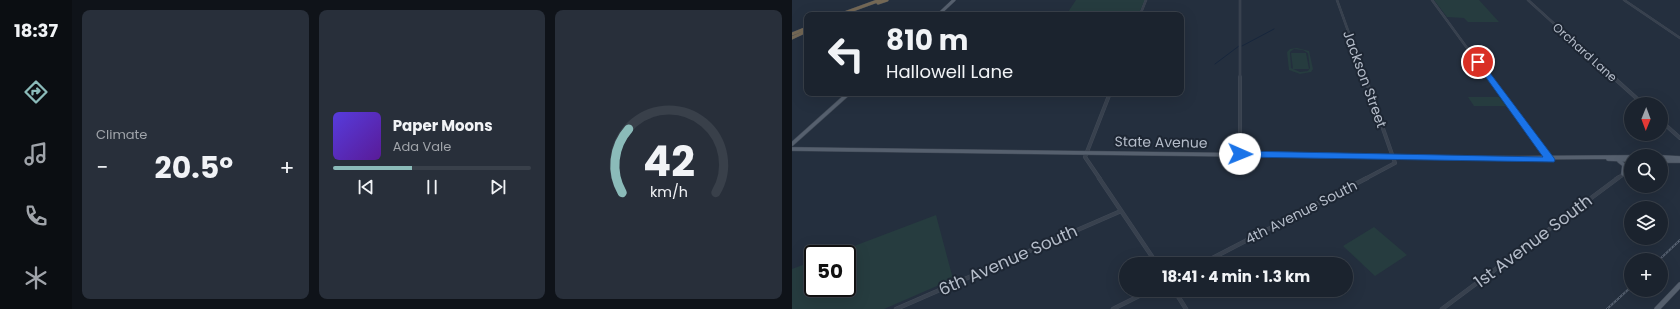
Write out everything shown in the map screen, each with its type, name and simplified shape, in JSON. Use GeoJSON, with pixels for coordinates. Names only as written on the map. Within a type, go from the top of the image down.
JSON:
{"type":"FeatureCollection","features":[{"type":"Feature","properties":{"kind":"highway"},"geometry":{"type":"LineString","coordinates":[[847,12],[880,0]]}},
{"type":"Feature","properties":{"kind":"highway"},"geometry":{"type":"LineString","coordinates":[[854,12],[887,0]]}},
{"type":"Feature","properties":{"kind":"highway"},"geometry":{"type":"LineString","coordinates":[[792,36],[804,31]]}},
{"type":"Feature","properties":{"kind":"main road"},"geometry":{"type":"LineString","coordinates":[[941,12],[954,0]]}},
{"type":"Feature","properties":{"kind":"main road"},"geometry":{"type":"LineString","coordinates":[[792,144],[846,96]]}},
{"type":"Feature","properties":{"kind":"main road","name":"State Avenue"},"geometry":{"type":"LineString","coordinates":[[792,148],[1624,160]]}},
{"type":"Feature","properties":{"kind":"main road","name":"State Avenue"},"geometry":{"type":"LineString","coordinates":[[1548,159],[1624,157]]}},
{"type":"Feature","properties":{"kind":"main road"},"geometry":{"type":"LineString","coordinates":[[1668,159],[1678,158]]}},
{"type":"Feature","properties":{"kind":"main road"},"geometry":{"type":"LineString","coordinates":[[1606,159],[1624,164],[1623,174]]}},
{"type":"Feature","properties":{"kind":"main road"},"geometry":{"type":"LineString","coordinates":[[1668,160],[1680,161]]}},
{"type":"Feature","properties":{"kind":"main road"},"geometry":{"type":"LineString","coordinates":[[1657,309],[1680,285]]}},
{"type":"Feature","properties":{"kind":"street"},"geometry":{"type":"LineString","coordinates":[[1141,12],[1146,0]]}},
{"type":"Feature","properties":{"kind":"street"},"geometry":{"type":"LineString","coordinates":[[1240,0],[1240,154]]}},
{"type":"Feature","properties":{"kind":"street","name":"Jackson Street"},"geometry":{"type":"LineString","coordinates":[[1337,0],[1394,157]]}},
{"type":"Feature","properties":{"kind":"street"},"geometry":{"type":"LineString","coordinates":[[1432,0],[1548,159]]}},
{"type":"Feature","properties":{"kind":"street","name":"Orchard Lane"},"geometry":{"type":"LineString","coordinates":[[1528,0],[1635,97]]}},
{"type":"Feature","properties":{"kind":"street"},"geometry":{"type":"LineString","coordinates":[[1624,0],[1680,38]]}},
{"type":"Feature","properties":{"kind":"street"},"geometry":{"type":"LineString","coordinates":[[1109,96],[1085,157],[1152,257]]}},
{"type":"Feature","properties":{"kind":"street"},"geometry":{"type":"LineString","coordinates":[[1668,127],[1680,138]]}},
{"type":"Feature","properties":{"kind":"street","name":"4th Avenue South"},"geometry":{"type":"LineString","coordinates":[[1215,257],[1394,164],[1396,161],[1394,157]]}},
{"type":"Feature","properties":{"kind":"street","name":"1st Avenue South"},"geometry":{"type":"LineString","coordinates":[[1442,309],[1623,174]]}},
{"type":"Feature","properties":{"kind":"street","name":"6th Avenue South"},"geometry":{"type":"LineString","coordinates":[[896,309],[1121,211]]}},
{"type":"Feature","properties":{"kind":"street"},"geometry":{"type":"LineString","coordinates":[[1113,309],[1137,297]]}},
{"type":"Feature","properties":{"kind":"street"},"geometry":{"type":"LineString","coordinates":[[1178,297],[1186,309]]}},
{"type":"Feature","properties":{"kind":"green space"},"geometry":{"type":"Polygon","coordinates":[[[1076,0],[1145,0],[1139,12],[1068,12],[1076,0]]]}},
{"type":"Feature","properties":{"kind":"green space"},"geometry":{"type":"Polygon","coordinates":[[[1434,0],[1479,0],[1499,22],[1468,22],[1464,18],[1447,17],[1434,0]]]}},
{"type":"Feature","properties":{"kind":"green space"},"geometry":{"type":"Polygon","coordinates":[[[1297,48],[1309,51],[1313,69],[1311,72],[1300,74],[1289,70],[1287,52],[1290,49],[1297,48]],[[1294,49],[1290,52],[1291,68],[1300,72],[1308,71],[1310,68],[1308,53],[1303,50],[1294,49]]]}},
{"type":"Feature","properties":{"kind":"green space"},"geometry":{"type":"Polygon","coordinates":[[[1291,53],[1306,53],[1309,69],[1293,69],[1291,53]]]}},
{"type":"Feature","properties":{"kind":"green space"},"geometry":{"type":"Polygon","coordinates":[[[1468,97],[1499,97],[1506,106],[1474,106],[1468,97]]]}},
{"type":"Feature","properties":{"kind":"green space"},"geometry":{"type":"Polygon","coordinates":[[[936,215],[953,279],[884,309],[792,309],[792,269],[804,264],[804,297],[856,297],[856,245],[936,215]]]}},
{"type":"Feature","properties":{"kind":"green space"},"geometry":{"type":"Polygon","coordinates":[[[1374,227],[1407,255],[1375,276],[1343,246],[1374,227]]]}},
{"type":"Feature","properties":{"kind":"waterway"},"geometry":{"type":"LineString","coordinates":[[1242,46],[1274,29]]}},
{"type":"Feature","properties":{"kind":"waterway"},"geometry":{"type":"LineString","coordinates":[[1215,64],[1239,46]]}},
{"type":"Feature","properties":{"kind":"railway"},"geometry":{"type":"LineString","coordinates":[[1666,253],[1680,240]]}},
{"type":"Feature","properties":{"kind":"railway"},"geometry":{"type":"LineString","coordinates":[[1607,309],[1624,293]]}},
{"type":"Feature","properties":{"kind":"route"},"geometry":{"type":"LineString","coordinates":[[1240,154],[1550,160],[1478,62]]}}]}
